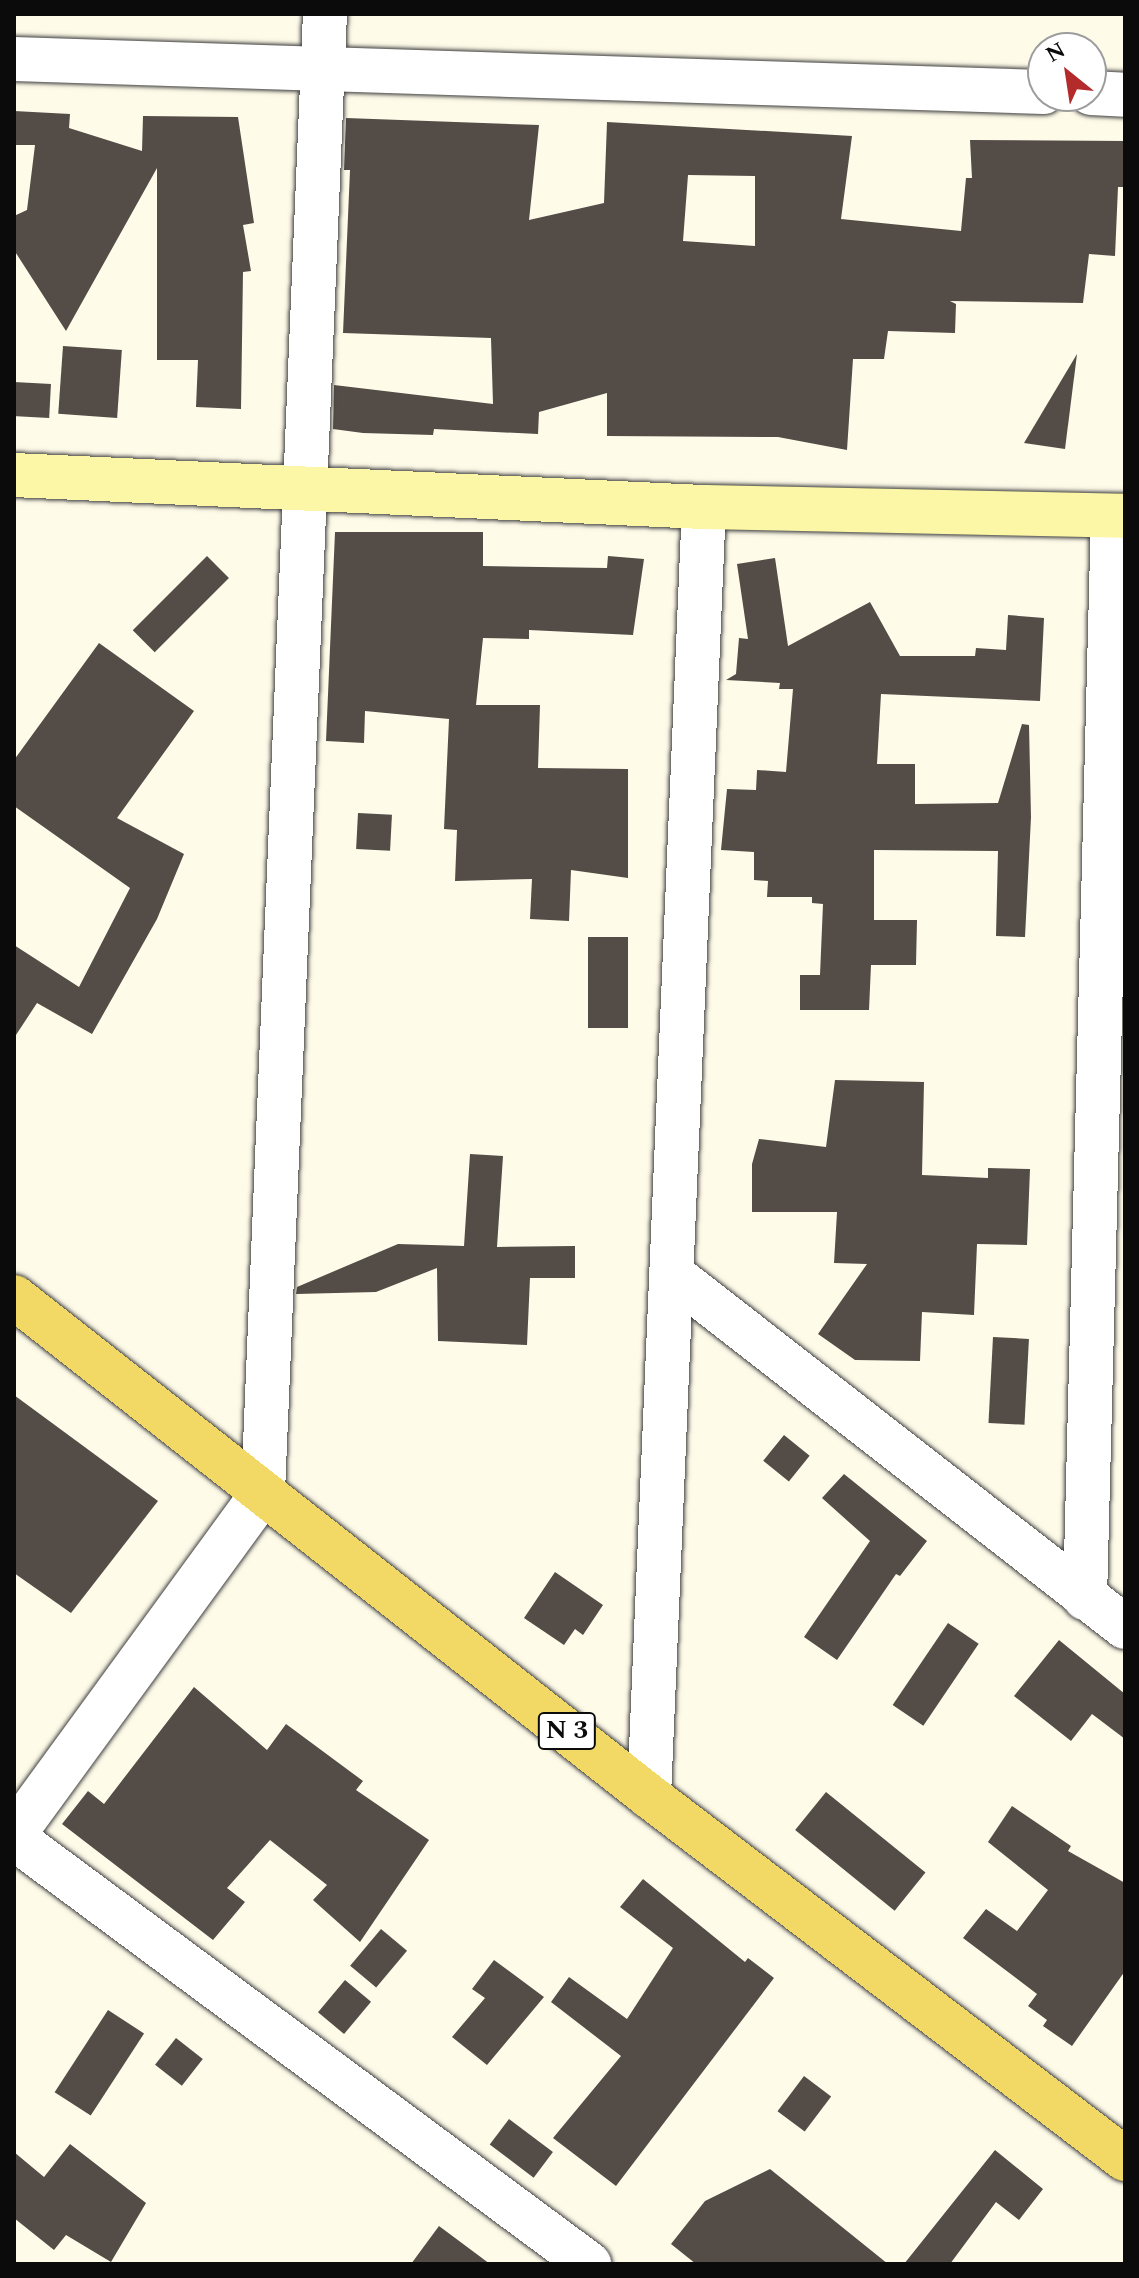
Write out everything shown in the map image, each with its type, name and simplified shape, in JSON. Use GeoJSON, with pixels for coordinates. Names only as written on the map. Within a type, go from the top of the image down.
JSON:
{"type":"FeatureCollection","features":[{"type":"Feature","properties":{"kind":"main road","name":"N 3"},"geometry":{"type":"LineString","coordinates":[[14,1297],[649,1796],[1125,2159]]}},
{"type":"Feature","properties":{"kind":"street"},"geometry":{"type":"LineString","coordinates":[[325,14],[263,1492],[14,1836],[589,2264]]}},
{"type":"Feature","properties":{"kind":"street"},"geometry":{"type":"LineString","coordinates":[[14,59],[323,66],[1027,91]]}},
{"type":"Feature","properties":{"kind":"street"},"geometry":{"type":"LineString","coordinates":[[14,475],[306,486],[704,507],[1119,516],[1085,1598]]}},
{"type":"Feature","properties":{"kind":"street"},"geometry":{"type":"LineString","coordinates":[[649,1796],[704,507]]}},
{"type":"Feature","properties":{"kind":"street"},"geometry":{"type":"LineString","coordinates":[[673,1275],[1125,1627]]}},
{"type":"Feature","properties":{"kind":"building"},"geometry":{"type":"Polygon","coordinates":[[[14,111],[70,114],[69,128],[142,151],[143,116],[238,117],[254,223],[243,225],[251,271],[243,272],[241,409],[196,407],[198,360],[157,360],[157,168],[66,331],[14,250],[14,216],[27,210],[35,145],[14,145],[14,111]]]}},
{"type":"Feature","properties":{"kind":"building"},"geometry":{"type":"Polygon","coordinates":[[[346,118],[539,125],[529,220],[604,203],[607,122],[852,136],[841,219],[961,231],[966,178],[972,178],[970,140],[1125,141],[1125,187],[1118,187],[1115,256],[1089,254],[1083,303],[950,301],[956,304],[955,333],[888,331],[884,359],[853,359],[847,450],[778,437],[607,436],[607,393],[539,412],[538,434],[434,429],[433,435],[333,429],[334,385],[493,404],[491,338],[343,333],[350,170],[344,170],[346,118]],[[688,175],[683,241],[755,246],[755,176],[688,175]]]}},
{"type":"Feature","properties":{"kind":"building"},"geometry":{"type":"Polygon","coordinates":[[[63,346],[122,350],[117,418],[58,414],[63,346]]]}},
{"type":"Feature","properties":{"kind":"building"},"geometry":{"type":"Polygon","coordinates":[[[1077,354],[1065,449],[1024,443],[1077,354]]]}},
{"type":"Feature","properties":{"kind":"building"},"geometry":{"type":"Polygon","coordinates":[[[14,382],[51,384],[49,418],[14,416],[14,382]]]}},
{"type":"Feature","properties":{"kind":"building"},"geometry":{"type":"Polygon","coordinates":[[[335,532],[483,532],[483,566],[607,568],[608,556],[644,559],[633,635],[529,630],[529,639],[483,638],[476,705],[540,705],[538,768],[628,769],[628,878],[571,870],[569,921],[530,919],[532,879],[455,881],[457,830],[444,829],[449,719],[365,711],[364,743],[326,741],[335,532]]]}},
{"type":"Feature","properties":{"kind":"building"},"geometry":{"type":"Polygon","coordinates":[[[207,556],[229,578],[155,652],[133,630],[207,556]]]}},
{"type":"Feature","properties":{"kind":"building"},"geometry":{"type":"Polygon","coordinates":[[[775,558],[788,646],[870,602],[900,656],[975,656],[976,648],[1006,650],[1008,615],[1044,618],[1040,701],[881,694],[877,764],[915,764],[915,804],[998,803],[1022,724],[1029,725],[1031,817],[1025,937],[996,936],[998,851],[874,850],[874,920],[917,920],[916,965],[871,965],[869,1010],[800,1010],[800,975],[820,975],[823,904],[812,903],[812,897],[767,897],[768,881],[754,880],[754,852],[721,850],[727,789],[756,790],[757,770],[786,772],[793,689],[779,689],[780,683],[726,680],[736,674],[739,638],[748,639],[737,564],[775,558]]]}},
{"type":"Feature","properties":{"kind":"building"},"geometry":{"type":"Polygon","coordinates":[[[99,643],[194,711],[117,818],[184,854],[157,919],[92,1034],[37,1003],[14,1038],[14,945],[79,987],[130,888],[14,806],[14,760],[99,643]]]}},
{"type":"Feature","properties":{"kind":"building"},"geometry":{"type":"Polygon","coordinates":[[[358,813],[392,815],[390,851],[356,849],[358,813]]]}},
{"type":"Feature","properties":{"kind":"building"},"geometry":{"type":"Polygon","coordinates":[[[588,937],[628,937],[628,1028],[588,1028],[588,937]]]}},
{"type":"Feature","properties":{"kind":"building"},"geometry":{"type":"Polygon","coordinates":[[[835,1080],[924,1082],[922,1175],[988,1178],[988,1168],[1030,1169],[1027,1245],[977,1244],[974,1315],[922,1312],[920,1361],[855,1360],[818,1334],[867,1264],[834,1263],[837,1212],[752,1212],[752,1164],[759,1139],[826,1147],[835,1080]]]}},
{"type":"Feature","properties":{"kind":"building"},"geometry":{"type":"Polygon","coordinates":[[[470,1154],[503,1156],[497,1247],[575,1246],[575,1278],[530,1278],[527,1345],[438,1341],[437,1268],[376,1292],[296,1294],[297,1287],[398,1244],[464,1246],[470,1154]]]}},
{"type":"Feature","properties":{"kind":"building"},"geometry":{"type":"Polygon","coordinates":[[[993,1337],[1029,1339],[1024,1425],[988,1423],[993,1337]]]}},
{"type":"Feature","properties":{"kind":"building"},"geometry":{"type":"Polygon","coordinates":[[[14,1395],[158,1501],[71,1613],[14,1573],[14,1395]]]}},
{"type":"Feature","properties":{"kind":"building"},"geometry":{"type":"Polygon","coordinates":[[[784,1435],[810,1456],[789,1481],[763,1461],[784,1435]]]}},
{"type":"Feature","properties":{"kind":"building"},"geometry":{"type":"Polygon","coordinates":[[[844,1474],[927,1541],[900,1576],[896,1574],[837,1660],[804,1637],[870,1541],[822,1498],[844,1474]]]}},
{"type":"Feature","properties":{"kind":"building"},"geometry":{"type":"Polygon","coordinates":[[[555,1572],[603,1605],[583,1635],[575,1629],[564,1645],[524,1618],[555,1572]]]}},
{"type":"Feature","properties":{"kind":"building"},"geometry":{"type":"Polygon","coordinates":[[[948,1623],[979,1644],[923,1726],[893,1705],[948,1623]]]}},
{"type":"Feature","properties":{"kind":"building"},"geometry":{"type":"Polygon","coordinates":[[[1059,1640],[1125,1694],[1125,1739],[1092,1714],[1071,1741],[1014,1696],[1059,1640]]]}},
{"type":"Feature","properties":{"kind":"building"},"geometry":{"type":"Polygon","coordinates":[[[194,1687],[267,1750],[286,1724],[363,1781],[356,1790],[429,1840],[360,1942],[313,1900],[327,1885],[270,1840],[227,1888],[245,1902],[213,1940],[62,1824],[88,1791],[104,1804],[194,1687]]]}},
{"type":"Feature","properties":{"kind":"building"},"geometry":{"type":"Polygon","coordinates":[[[826,1792],[925,1873],[895,1911],[795,1830],[826,1792]]]}},
{"type":"Feature","properties":{"kind":"building"},"geometry":{"type":"Polygon","coordinates":[[[1012,1806],[1071,1846],[1068,1851],[1125,1883],[1125,1971],[1072,2046],[1043,2026],[1047,2020],[1028,2006],[1037,1994],[963,1938],[986,1909],[1017,1931],[1048,1890],[988,1842],[1012,1806]]]}},
{"type":"Feature","properties":{"kind":"building"},"geometry":{"type":"Polygon","coordinates":[[[643,1879],[745,1962],[748,1958],[774,1978],[616,2186],[553,2138],[621,2056],[551,2002],[569,1977],[627,2019],[673,1948],[620,1907],[643,1879]]]}},
{"type":"Feature","properties":{"kind":"building"},"geometry":{"type":"Polygon","coordinates":[[[381,1929],[407,1951],[376,1988],[350,1966],[381,1929]]]}},
{"type":"Feature","properties":{"kind":"building"},"geometry":{"type":"Polygon","coordinates":[[[494,1960],[544,1997],[487,2065],[452,2037],[485,1998],[472,1989],[494,1960]]]}},
{"type":"Feature","properties":{"kind":"building"},"geometry":{"type":"Polygon","coordinates":[[[345,1980],[371,2002],[344,2034],[318,2012],[345,1980]]]}},
{"type":"Feature","properties":{"kind":"building"},"geometry":{"type":"Polygon","coordinates":[[[108,2010],[144,2033],[91,2116],[55,2092],[108,2010]]]}},
{"type":"Feature","properties":{"kind":"building"},"geometry":{"type":"Polygon","coordinates":[[[176,2038],[203,2059],[182,2086],[155,2065],[176,2038]]]}},
{"type":"Feature","properties":{"kind":"building"},"geometry":{"type":"Polygon","coordinates":[[[804,2076],[831,2096],[805,2132],[778,2111],[804,2076]]]}},
{"type":"Feature","properties":{"kind":"building"},"geometry":{"type":"Polygon","coordinates":[[[509,2119],[553,2152],[534,2178],[490,2145],[509,2119]]]}},
{"type":"Feature","properties":{"kind":"building"},"geometry":{"type":"Polygon","coordinates":[[[70,2144],[146,2203],[111,2262],[66,2235],[54,2250],[14,2218],[14,2152],[44,2177],[70,2144]]]}},
{"type":"Feature","properties":{"kind":"building"},"geometry":{"type":"Polygon","coordinates":[[[995,2150],[1043,2189],[1019,2220],[996,2202],[950,2264],[904,2264],[995,2150]]]}},
{"type":"Feature","properties":{"kind":"building"},"geometry":{"type":"Polygon","coordinates":[[[770,2169],[888,2264],[696,2264],[671,2244],[705,2201],[770,2169]]]}},
{"type":"Feature","properties":{"kind":"building"},"geometry":{"type":"Polygon","coordinates":[[[439,2226],[490,2264],[411,2264],[439,2226]]]}}]}
